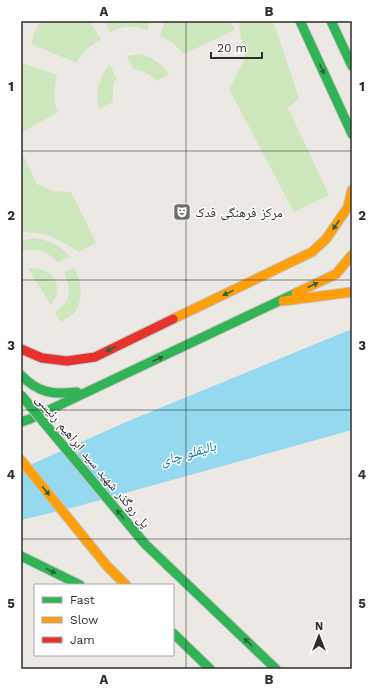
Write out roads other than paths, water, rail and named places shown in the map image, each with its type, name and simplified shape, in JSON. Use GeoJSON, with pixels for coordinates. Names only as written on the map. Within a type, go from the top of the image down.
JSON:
{"type":"FeatureCollection","features":[{"type":"Feature","properties":{"kind":"main road"},"geometry":{"type":"LineString","coordinates":[[300,21],[352,134]]}},
{"type":"Feature","properties":{"kind":"main road"},"geometry":{"type":"LineString","coordinates":[[331,21],[352,66]]}},
{"type":"Feature","properties":{"kind":"main road"},"geometry":{"type":"LineString","coordinates":[[342,44],[352,40]]}},
{"type":"Feature","properties":{"kind":"main road"},"geometry":{"type":"LineString","coordinates":[[21,349],[42,358],[67,361],[95,357],[312,252],[326,239],[348,207],[352,190]]}},
{"type":"Feature","properties":{"kind":"main road"},"geometry":{"type":"LineString","coordinates":[[21,422],[90,391],[336,274],[352,255]]}},
{"type":"Feature","properties":{"kind":"main road"},"geometry":{"type":"LineString","coordinates":[[276,302],[352,292]]}},
{"type":"Feature","properties":{"kind":"main road"},"geometry":{"type":"LineString","coordinates":[[21,375],[35,387],[50,394],[90,391]]}},
{"type":"Feature","properties":{"kind":"main road","name":"پل روگذر شهید سید ابراهیم رئیسی"},"geometry":{"type":"LineString","coordinates":[[21,395],[145,544],[276,669]]}},
{"type":"Feature","properties":{"kind":"main road"},"geometry":{"type":"LineString","coordinates":[[21,460],[107,566],[125,584]]}},
{"type":"Feature","properties":{"kind":"main road"},"geometry":{"type":"LineString","coordinates":[[21,556],[78,584]]}},
{"type":"Feature","properties":{"kind":"main road"},"geometry":{"type":"LineString","coordinates":[[174,634],[201,662]]}},
{"type":"Feature","properties":{"kind":"main road"},"geometry":{"type":"LineString","coordinates":[[174,643],[210,669]]}},
{"type":"Feature","properties":{"kind":"water","name":"بالیقلو چای"},"geometry":{"type":"Polygon","coordinates":[[[352,329],[352,430],[71,508],[21,520],[21,469],[126,422],[352,329]]]}},
{"type":"Feature","properties":{"kind":"place","name":"مرکز فرهنگی فدک"},"geometry":{"type":"Point","coordinates":[182,212]}}]}
